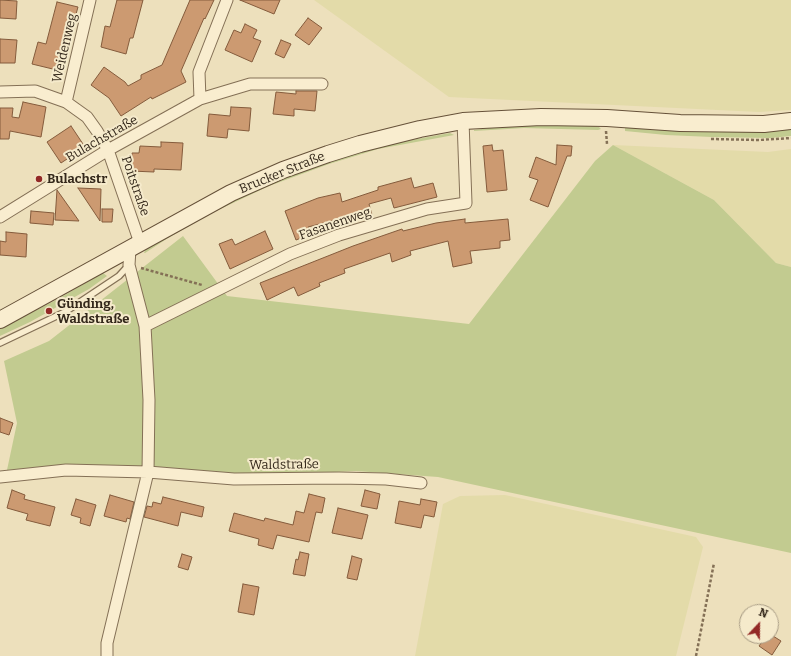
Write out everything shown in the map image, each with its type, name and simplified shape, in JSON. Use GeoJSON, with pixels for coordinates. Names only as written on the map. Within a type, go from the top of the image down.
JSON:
{"type":"FeatureCollection","features":[{"type":"Feature","properties":{"kind":"main road","name":"Brucker Straße"},"geometry":{"type":"LineString","coordinates":[[0,320],[231,193],[283,170],[360,144],[420,129],[463,121],[540,117],[592,118],[680,123],[764,124],[791,121]]}},
{"type":"Feature","properties":{"kind":"street","name":"Weidenweg"},"geometry":{"type":"LineString","coordinates":[[66,102],[90,0]]}},
{"type":"Feature","properties":{"kind":"street"},"geometry":{"type":"LineString","coordinates":[[200,99],[199,72],[227,0]]}},
{"type":"Feature","properties":{"kind":"street","name":"Bulachstraße"},"geometry":{"type":"LineString","coordinates":[[0,217],[108,150],[200,99],[250,84],[322,84]]}},
{"type":"Feature","properties":{"kind":"street","name":"Poitstraße"},"geometry":{"type":"LineString","coordinates":[[0,92],[35,91],[66,102],[87,118],[97,131],[108,150],[135,246]]}},
{"type":"Feature","properties":{"kind":"street","name":"Fasanenweg"},"geometry":{"type":"LineString","coordinates":[[145,326],[290,254],[340,235],[427,209],[466,203],[463,121]]}},
{"type":"Feature","properties":{"kind":"street"},"geometry":{"type":"LineString","coordinates":[[107,656],[108,643],[148,472],[149,400],[145,326],[129,265],[135,246]]}},
{"type":"Feature","properties":{"kind":"street","name":"Waldstraße"},"geometry":{"type":"LineString","coordinates":[[0,477],[66,470],[148,472],[234,479],[386,479],[421,483]]}},
{"type":"Feature","properties":{"kind":"lane"},"geometry":{"type":"LineString","coordinates":[[0,343],[65,312],[119,276],[129,265]]}},
{"type":"Feature","properties":{"kind":"path"},"geometry":{"type":"LineString","coordinates":[[600,132],[606,132]]}},
{"type":"Feature","properties":{"kind":"path"},"geometry":{"type":"LineString","coordinates":[[707,139],[758,140],[791,138]]}},
{"type":"Feature","properties":{"kind":"path"},"geometry":{"type":"LineString","coordinates":[[129,265],[217,289]]}},
{"type":"Feature","properties":{"kind":"path"},"geometry":{"type":"LineString","coordinates":[[696,656],[714,563]]}},
{"type":"Feature","properties":{"kind":"shaded area"},"geometry":{"type":"Polygon","coordinates":[[[314,0],[791,0],[791,110],[759,112],[449,97],[314,0]]]}},
{"type":"Feature","properties":{"kind":"shaded area"},"geometry":{"type":"Polygon","coordinates":[[[613,145],[768,152],[791,149],[791,267],[776,263],[714,200],[613,145]]]}},
{"type":"Feature","properties":{"kind":"shaded area"},"geometry":{"type":"Polygon","coordinates":[[[505,495],[696,537],[703,547],[676,656],[415,656],[443,504],[460,496],[505,495]]]}},
{"type":"Feature","properties":{"kind":"green space"},"geometry":{"type":"Polygon","coordinates":[[[589,125],[599,127],[601,129],[524,128],[474,131],[497,127],[589,125]]]}},
{"type":"Feature","properties":{"kind":"green space"},"geometry":{"type":"Polygon","coordinates":[[[625,126],[791,129],[791,136],[770,138],[666,135],[625,131],[625,126]]]}},
{"type":"Feature","properties":{"kind":"green space"},"geometry":{"type":"Polygon","coordinates":[[[450,133],[454,135],[378,149],[329,164],[269,186],[216,211],[144,253],[146,248],[219,207],[277,180],[340,158],[406,141],[450,133]]]}},
{"type":"Feature","properties":{"kind":"green space"},"geometry":{"type":"Polygon","coordinates":[[[613,145],[714,200],[776,263],[791,267],[791,553],[438,477],[356,471],[247,476],[73,465],[7,470],[17,423],[4,361],[49,341],[183,236],[227,296],[469,324],[595,161],[613,145]]]}},
{"type":"Feature","properties":{"kind":"green space"},"geometry":{"type":"Polygon","coordinates":[[[103,273],[107,276],[89,289],[30,322],[0,336],[0,329],[56,300],[103,273]]]}},
{"type":"Feature","properties":{"kind":"building"},"geometry":{"type":"Polygon","coordinates":[[[0,0],[17,1],[16,19],[0,18],[0,0]]]}},
{"type":"Feature","properties":{"kind":"building"},"geometry":{"type":"Polygon","coordinates":[[[117,0],[143,0],[133,38],[130,38],[126,54],[101,47],[105,26],[110,27],[117,0]]]}},
{"type":"Feature","properties":{"kind":"building"},"geometry":{"type":"Polygon","coordinates":[[[190,0],[214,0],[205,19],[204,18],[181,71],[186,82],[152,99],[151,97],[121,116],[109,98],[91,85],[104,67],[125,82],[128,86],[141,79],[141,75],[162,65],[190,0]]]}},
{"type":"Feature","properties":{"kind":"building"},"geometry":{"type":"Polygon","coordinates":[[[240,0],[280,0],[274,14],[240,0]]]}},
{"type":"Feature","properties":{"kind":"building"},"geometry":{"type":"Polygon","coordinates":[[[57,2],[78,7],[69,39],[63,37],[69,41],[61,71],[32,64],[38,42],[46,44],[57,2]]]}},
{"type":"Feature","properties":{"kind":"building"},"geometry":{"type":"Polygon","coordinates":[[[308,18],[322,28],[309,45],[295,35],[308,18]]]}},
{"type":"Feature","properties":{"kind":"building"},"geometry":{"type":"Polygon","coordinates":[[[245,24],[257,30],[253,38],[261,41],[252,62],[225,50],[234,30],[241,33],[245,24]]]}},
{"type":"Feature","properties":{"kind":"building"},"geometry":{"type":"Polygon","coordinates":[[[0,39],[17,40],[15,63],[0,63],[0,39]]]}},
{"type":"Feature","properties":{"kind":"building"},"geometry":{"type":"Polygon","coordinates":[[[281,40],[291,44],[284,58],[275,54],[281,40]]]}},
{"type":"Feature","properties":{"kind":"building"},"geometry":{"type":"Polygon","coordinates":[[[296,91],[317,91],[315,111],[294,109],[294,116],[273,114],[276,92],[296,94],[296,91]]]}},
{"type":"Feature","properties":{"kind":"building"},"geometry":{"type":"Polygon","coordinates":[[[23,102],[46,107],[41,137],[10,131],[9,139],[0,139],[0,108],[13,108],[12,117],[19,118],[23,102]]]}},
{"type":"Feature","properties":{"kind":"building"},"geometry":{"type":"Polygon","coordinates":[[[231,107],[251,108],[249,131],[228,129],[227,138],[207,136],[209,114],[230,116],[231,107]]]}},
{"type":"Feature","properties":{"kind":"building"},"geometry":{"type":"Polygon","coordinates":[[[71,126],[85,147],[61,163],[47,142],[71,126]]]}},
{"type":"Feature","properties":{"kind":"building"},"geometry":{"type":"Polygon","coordinates":[[[161,142],[183,143],[181,170],[154,169],[154,172],[131,171],[132,153],[139,153],[140,146],[161,147],[161,142]]]}},
{"type":"Feature","properties":{"kind":"building"},"geometry":{"type":"Polygon","coordinates":[[[492,145],[493,151],[503,150],[507,190],[487,192],[483,146],[492,145]]]}},
{"type":"Feature","properties":{"kind":"building"},"geometry":{"type":"Polygon","coordinates":[[[557,145],[572,146],[571,156],[567,156],[548,207],[530,200],[538,180],[529,177],[536,157],[556,165],[557,145]]]}},
{"type":"Feature","properties":{"kind":"building"},"geometry":{"type":"Polygon","coordinates":[[[411,178],[414,188],[433,183],[437,197],[394,208],[391,198],[369,204],[372,215],[356,220],[355,215],[308,227],[311,234],[296,240],[285,211],[318,198],[340,193],[342,202],[378,190],[378,187],[411,178]]]}},
{"type":"Feature","properties":{"kind":"building"},"geometry":{"type":"Polygon","coordinates":[[[78,188],[101,189],[100,221],[78,188]]]}},
{"type":"Feature","properties":{"kind":"building"},"geometry":{"type":"Polygon","coordinates":[[[57,190],[79,221],[55,220],[57,190]]]}},
{"type":"Feature","properties":{"kind":"building"},"geometry":{"type":"Polygon","coordinates":[[[102,209],[113,209],[112,222],[102,222],[102,209]]]}},
{"type":"Feature","properties":{"kind":"building"},"geometry":{"type":"Polygon","coordinates":[[[31,211],[54,213],[53,225],[30,223],[31,211]]]}},
{"type":"Feature","properties":{"kind":"building"},"geometry":{"type":"Polygon","coordinates":[[[465,219],[465,223],[508,219],[510,240],[500,241],[500,248],[470,251],[472,263],[453,267],[448,241],[410,251],[411,255],[392,262],[390,253],[344,269],[345,273],[319,283],[320,286],[298,296],[294,287],[267,300],[260,283],[353,246],[402,229],[403,231],[436,223],[465,219]]]}},
{"type":"Feature","properties":{"kind":"building"},"geometry":{"type":"Polygon","coordinates":[[[265,231],[273,249],[230,269],[219,244],[232,239],[235,245],[265,231]]]}},
{"type":"Feature","properties":{"kind":"building"},"geometry":{"type":"Polygon","coordinates":[[[6,232],[27,234],[26,257],[0,255],[0,241],[6,242],[6,232]]]}},
{"type":"Feature","properties":{"kind":"building"},"geometry":{"type":"Polygon","coordinates":[[[0,418],[13,423],[9,435],[0,432],[0,418]]]}},
{"type":"Feature","properties":{"kind":"building"},"geometry":{"type":"Polygon","coordinates":[[[12,490],[25,495],[24,499],[55,507],[50,526],[26,520],[28,514],[7,508],[12,490]]]}},
{"type":"Feature","properties":{"kind":"building"},"geometry":{"type":"Polygon","coordinates":[[[365,490],[380,494],[377,509],[361,506],[365,490]]]}},
{"type":"Feature","properties":{"kind":"building"},"geometry":{"type":"Polygon","coordinates":[[[309,494],[325,498],[322,513],[316,512],[309,542],[277,535],[273,549],[258,545],[259,539],[229,531],[234,513],[264,521],[265,518],[293,525],[296,511],[304,513],[309,494]]]}},
{"type":"Feature","properties":{"kind":"building"},"geometry":{"type":"Polygon","coordinates":[[[110,495],[134,502],[130,519],[127,518],[126,522],[104,516],[110,495]]]}},
{"type":"Feature","properties":{"kind":"building"},"geometry":{"type":"Polygon","coordinates":[[[163,497],[204,507],[202,517],[181,512],[178,526],[144,517],[147,506],[152,507],[153,502],[161,504],[163,497]]]}},
{"type":"Feature","properties":{"kind":"building"},"geometry":{"type":"Polygon","coordinates":[[[76,499],[96,505],[90,526],[80,523],[81,518],[71,515],[76,499]]]}},
{"type":"Feature","properties":{"kind":"building"},"geometry":{"type":"Polygon","coordinates":[[[421,499],[437,502],[434,517],[424,515],[421,528],[395,523],[399,501],[420,505],[421,499]]]}},
{"type":"Feature","properties":{"kind":"building"},"geometry":{"type":"Polygon","coordinates":[[[338,508],[368,515],[362,539],[332,533],[338,508]]]}},
{"type":"Feature","properties":{"kind":"building"},"geometry":{"type":"Polygon","coordinates":[[[300,552],[309,554],[305,576],[293,574],[296,559],[298,560],[300,552]]]}},
{"type":"Feature","properties":{"kind":"building"},"geometry":{"type":"Polygon","coordinates":[[[182,554],[192,557],[188,570],[178,567],[182,554]]]}},
{"type":"Feature","properties":{"kind":"building"},"geometry":{"type":"Polygon","coordinates":[[[352,556],[362,559],[357,580],[347,578],[352,556]]]}},
{"type":"Feature","properties":{"kind":"building"},"geometry":{"type":"Polygon","coordinates":[[[243,584],[259,587],[254,615],[238,612],[243,584]]]}},
{"type":"Feature","properties":{"kind":"building"},"geometry":{"type":"Polygon","coordinates":[[[779,640],[781,641],[772,655],[759,646],[760,644],[779,644],[779,640]]]}},
{"type":"Feature","properties":{"kind":"place","name":"Bulachstr"},"geometry":{"type":"Point","coordinates":[39,179]}},
{"type":"Feature","properties":{"kind":"place","name":"Günding, Waldstraße"},"geometry":{"type":"Point","coordinates":[49,311]}}]}
